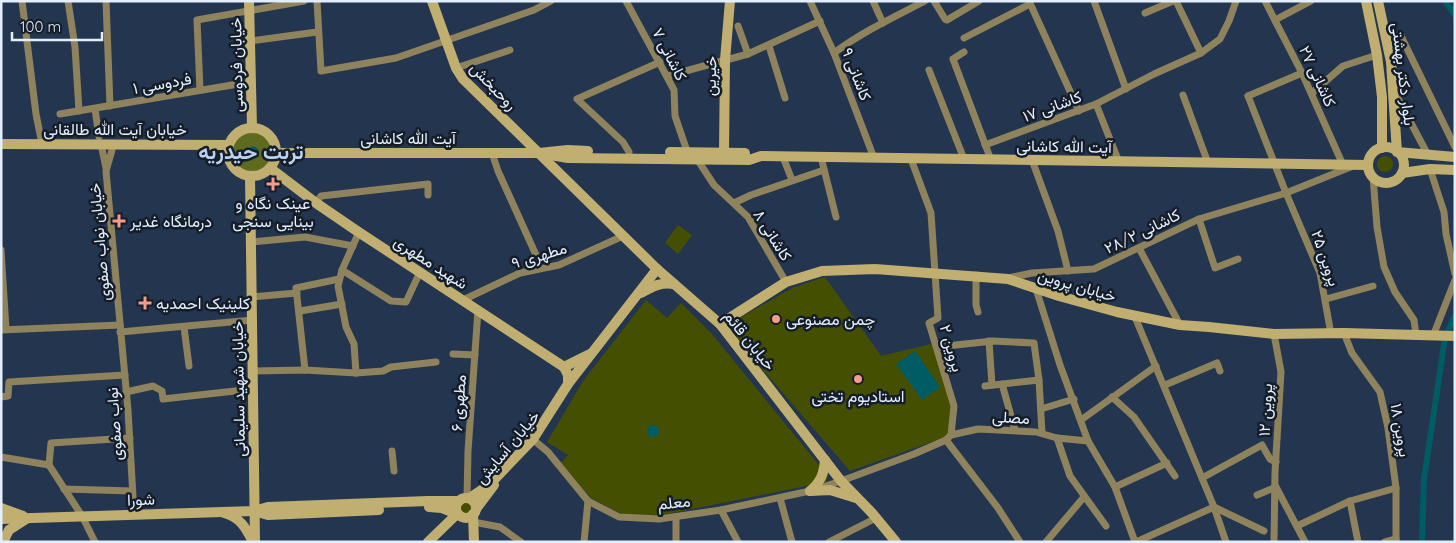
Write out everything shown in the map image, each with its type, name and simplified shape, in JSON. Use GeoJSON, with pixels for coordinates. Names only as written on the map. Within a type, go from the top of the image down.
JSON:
{"type":"FeatureCollection","features":[{"type":"Feature","properties":{"kind":"main road","name":"روحبخش"},"geometry":{"type":"LineString","coordinates":[[432,1],[456,68],[463,78],[539,153]]}},
{"type":"Feature","properties":{"kind":"main road","name":"خیرین"},"geometry":{"type":"LineString","coordinates":[[724,152],[725,60],[730,1]]}},
{"type":"Feature","properties":{"kind":"main road","name":"بلوار دکتر بهشتی"},"geometry":{"type":"LineString","coordinates":[[1366,1],[1377,54],[1382,97],[1382,148]]}},
{"type":"Feature","properties":{"kind":"main road","name":"بلوار دکتر بهشتی"},"geometry":{"type":"LineString","coordinates":[[1378,1],[1391,62],[1397,152]]}},
{"type":"Feature","properties":{"kind":"main road","name":"خیابان فردوسی"},"geometry":{"type":"LineString","coordinates":[[249,6],[252,127]]}},
{"type":"Feature","properties":{"kind":"main road"},"geometry":{"type":"LineString","coordinates":[[252,127],[261,129],[270,136],[274,141],[276,152],[274,171],[250,176],[241,174],[234,169],[229,161],[228,148],[237,132],[244,128],[252,127]]}},
{"type":"Feature","properties":{"kind":"main road","name":"خیابان آیت الله طالقانی"},"geometry":{"type":"LineString","coordinates":[[1,144],[228,148]]}},
{"type":"Feature","properties":{"kind":"main road","name":"خیابان آیت الله طالقانی"},"geometry":{"type":"LineString","coordinates":[[1,150],[104,145]]}},
{"type":"Feature","properties":{"kind":"main road"},"geometry":{"type":"LineString","coordinates":[[1455,157],[1397,152],[1393,149],[1382,148],[1372,154],[1363,165],[1380,182],[1395,180],[1402,173],[1455,170]]}},
{"type":"Feature","properties":{"kind":"main road","name":"آیت الله کاشانی"},"geometry":{"type":"LineString","coordinates":[[276,152],[539,153],[568,150],[688,151],[749,153],[761,156],[783,157],[1363,165]]}},
{"type":"Feature","properties":{"kind":"main road"},"geometry":{"type":"LineString","coordinates":[[1397,152],[1403,162],[1402,173]]}},
{"type":"Feature","properties":{"kind":"main road"},"geometry":{"type":"LineString","coordinates":[[274,171],[278,161],[288,153]]}},
{"type":"Feature","properties":{"kind":"main road","name":"آیت الله کاشانی"},"geometry":{"type":"LineString","coordinates":[[539,153],[568,158],[749,160],[761,156]]}},
{"type":"Feature","properties":{"kind":"main road","name":"خیابان قائم"},"geometry":{"type":"LineString","coordinates":[[539,153],[657,269],[720,324],[841,481],[876,518],[893,541]]}},
{"type":"Feature","properties":{"kind":"main road","name":"شهید مطهری"},"geometry":{"type":"LineString","coordinates":[[274,171],[318,199],[358,232],[564,367]]}},
{"type":"Feature","properties":{"kind":"main road","name":"خیابان شهید سلیمانی"},"geometry":{"type":"LineString","coordinates":[[250,176],[254,540]]}},
{"type":"Feature","properties":{"kind":"main road","name":"خیابان پروین"},"geometry":{"type":"LineString","coordinates":[[720,324],[786,282],[822,271],[875,268],[1008,278],[1036,289],[1135,317],[1180,325],[1274,334],[1344,333],[1444,336]]}},
{"type":"Feature","properties":{"kind":"main road","name":"خیابان آسایش"},"geometry":{"type":"LineString","coordinates":[[465,499],[489,485],[533,439],[571,380],[657,269]]}},
{"type":"Feature","properties":{"kind":"main road"},"geometry":{"type":"LineString","coordinates":[[635,297],[657,284],[675,285]]}},
{"type":"Feature","properties":{"kind":"main road","name":"خیابان آسایش"},"geometry":{"type":"LineString","coordinates":[[564,367],[593,352]]}},
{"type":"Feature","properties":{"kind":"main road"},"geometry":{"type":"LineString","coordinates":[[564,367],[571,380]]}},
{"type":"Feature","properties":{"kind":"main road","name":"خیابان آسایش"},"geometry":{"type":"LineString","coordinates":[[474,515],[492,488],[536,442],[571,387],[571,380]]}},
{"type":"Feature","properties":{"kind":"main road"},"geometry":{"type":"LineString","coordinates":[[810,491],[822,477],[825,460]]}},
{"type":"Feature","properties":{"kind":"main road"},"geometry":{"type":"LineString","coordinates":[[810,491],[830,490],[859,499]]}},
{"type":"Feature","properties":{"kind":"main road"},"geometry":{"type":"LineString","coordinates":[[465,499],[476,503],[472,542],[456,506],[465,499]]}},
{"type":"Feature","properties":{"kind":"main road","name":"شورا"},"geometry":{"type":"LineString","coordinates":[[1,519],[254,511],[268,507],[465,499]]}},
{"type":"Feature","properties":{"kind":"main road","name":"شورا"},"geometry":{"type":"LineString","coordinates":[[254,511],[268,516],[428,507],[442,508],[460,516]]}},
{"type":"Feature","properties":{"kind":"main road","name":"شورا"},"geometry":{"type":"LineString","coordinates":[[1,508],[29,518]]}},
{"type":"Feature","properties":{"kind":"main road"},"geometry":{"type":"LineString","coordinates":[[218,512],[232,515],[239,520],[254,540],[267,521],[280,515]]}},
{"type":"Feature","properties":{"kind":"main road"},"geometry":{"type":"LineString","coordinates":[[460,516],[467,518],[474,515]]}},
{"type":"Feature","properties":{"kind":"main road"},"geometry":{"type":"LineString","coordinates":[[428,542],[460,516]]}},
{"type":"Feature","properties":{"kind":"main road"},"geometry":{"type":"LineString","coordinates":[[3,542],[9,530],[29,518]]}},
{"type":"Feature","properties":{"kind":"street"},"geometry":{"type":"LineString","coordinates":[[22,1],[36,114],[42,144]]}},
{"type":"Feature","properties":{"kind":"street"},"geometry":{"type":"LineString","coordinates":[[68,1],[73,33],[79,111]]}},
{"type":"Feature","properties":{"kind":"street"},"geometry":{"type":"LineString","coordinates":[[106,1],[110,106]]}},
{"type":"Feature","properties":{"kind":"street"},"geometry":{"type":"LineString","coordinates":[[200,90],[197,20],[249,6],[304,1]]}},
{"type":"Feature","properties":{"kind":"street"},"geometry":{"type":"LineString","coordinates":[[317,1],[317,32],[321,71],[396,58],[534,10],[551,1]]}},
{"type":"Feature","properties":{"kind":"street","name":"کاشانی ۹"},"geometry":{"type":"LineString","coordinates":[[810,1],[834,53],[874,158]]}},
{"type":"Feature","properties":{"kind":"street"},"geometry":{"type":"LineString","coordinates":[[872,1],[882,23]]}},
{"type":"Feature","properties":{"kind":"street"},"geometry":{"type":"LineString","coordinates":[[834,53],[882,23],[925,1]]}},
{"type":"Feature","properties":{"kind":"street"},"geometry":{"type":"LineString","coordinates":[[934,1],[947,20],[979,1]]}},
{"type":"Feature","properties":{"kind":"street"},"geometry":{"type":"LineString","coordinates":[[1094,1],[1126,89]]}},
{"type":"Feature","properties":{"kind":"street"},"geometry":{"type":"LineString","coordinates":[[1145,12],[1175,1],[1200,53]]}},
{"type":"Feature","properties":{"kind":"street","name":"کاشانی ۱۷"},"geometry":{"type":"LineString","coordinates":[[985,144],[1096,104],[1200,53],[1220,39],[1236,1]]}},
{"type":"Feature","properties":{"kind":"street","name":"کاشانی ۲۷"},"geometry":{"type":"LineString","coordinates":[[1265,1],[1312,93],[1343,165]]}},
{"type":"Feature","properties":{"kind":"street"},"geometry":{"type":"LineString","coordinates":[[1275,20],[1311,1]]}},
{"type":"Feature","properties":{"kind":"street","name":"کاشانی ۷"},"geometry":{"type":"LineString","coordinates":[[629,2],[674,90],[675,116],[688,151]]}},
{"type":"Feature","properties":{"kind":"street"},"geometry":{"type":"LineString","coordinates":[[964,38],[1029,3],[1078,111]]}},
{"type":"Feature","properties":{"kind":"street"},"geometry":{"type":"LineString","coordinates":[[667,76],[748,54],[820,21]]}},
{"type":"Feature","properties":{"kind":"street"},"geometry":{"type":"LineString","coordinates":[[738,26],[748,54]]}},
{"type":"Feature","properties":{"kind":"street"},"geometry":{"type":"LineString","coordinates":[[250,41],[317,32]]}},
{"type":"Feature","properties":{"kind":"street"},"geometry":{"type":"LineString","coordinates":[[1385,34],[1401,36],[1455,147]]}},
{"type":"Feature","properties":{"kind":"street"},"geometry":{"type":"LineString","coordinates":[[768,46],[785,98]]}},
{"type":"Feature","properties":{"kind":"street"},"geometry":{"type":"LineString","coordinates":[[456,68],[510,50]]}},
{"type":"Feature","properties":{"kind":"street"},"geometry":{"type":"LineString","coordinates":[[964,52],[953,59],[991,160]]}},
{"type":"Feature","properties":{"kind":"street"},"geometry":{"type":"LineString","coordinates":[[1312,93],[1343,66],[1377,54]]}},
{"type":"Feature","properties":{"kind":"street"},"geometry":{"type":"LineString","coordinates":[[629,152],[623,142],[577,99],[660,62]]}},
{"type":"Feature","properties":{"kind":"street"},"geometry":{"type":"LineString","coordinates":[[929,70],[964,159]]}},
{"type":"Feature","properties":{"kind":"street","name":"پروین ۲۵"},"geometry":{"type":"LineString","coordinates":[[1302,73],[1248,96],[1320,274],[1331,334]]}},
{"type":"Feature","properties":{"kind":"street","name":"فردوسی ۱"},"geometry":{"type":"LineString","coordinates":[[60,114],[250,82]]}},
{"type":"Feature","properties":{"kind":"street"},"geometry":{"type":"LineString","coordinates":[[1393,91],[1428,155]]}},
{"type":"Feature","properties":{"kind":"street"},"geometry":{"type":"LineString","coordinates":[[1183,96],[1208,163]]}},
{"type":"Feature","properties":{"kind":"street"},"geometry":{"type":"LineString","coordinates":[[1096,104],[1119,162]]}},
{"type":"Feature","properties":{"kind":"street","name":"خیابان نواب صفوی"},"geometry":{"type":"LineString","coordinates":[[95,109],[104,145],[120,329]]}},
{"type":"Feature","properties":{"kind":"street"},"geometry":{"type":"LineString","coordinates":[[492,153],[498,172],[536,256],[536,264],[533,270]]}},
{"type":"Feature","properties":{"kind":"street"},"geometry":{"type":"LineString","coordinates":[[783,157],[792,180]]}},
{"type":"Feature","properties":{"kind":"street"},"geometry":{"type":"LineString","coordinates":[[821,157],[836,217]]}},
{"type":"Feature","properties":{"kind":"street","name":"کاشانی ۸"},"geometry":{"type":"LineString","coordinates":[[697,158],[714,185],[748,218],[786,282]]}},
{"type":"Feature","properties":{"kind":"street"},"geometry":{"type":"LineString","coordinates":[[911,158],[931,213],[936,273]]}},
{"type":"Feature","properties":{"kind":"street"},"geometry":{"type":"LineString","coordinates":[[1032,160],[1058,231],[1068,271]]}},
{"type":"Feature","properties":{"kind":"street","name":"کاشانی ۲۸/۲"},"geometry":{"type":"LineString","coordinates":[[1008,278],[1032,273],[1094,270],[1198,219],[1286,193],[1363,165]]}},
{"type":"Feature","properties":{"kind":"street"},"geometry":{"type":"LineString","coordinates":[[734,203],[751,195],[824,170]]}},
{"type":"Feature","properties":{"kind":"street"},"geometry":{"type":"LineString","coordinates":[[1430,170],[1444,212],[1446,234],[1455,274]]}},
{"type":"Feature","properties":{"kind":"street"},"geometry":{"type":"LineString","coordinates":[[1373,177],[1377,227],[1384,267],[1395,292],[1414,320],[1416,335]]}},
{"type":"Feature","properties":{"kind":"street"},"geometry":{"type":"LineString","coordinates":[[318,199],[428,184],[428,195]]}},
{"type":"Feature","properties":{"kind":"street"},"geometry":{"type":"LineString","coordinates":[[1198,219],[1215,268],[1238,259]]}},
{"type":"Feature","properties":{"kind":"street"},"geometry":{"type":"LineString","coordinates":[[356,373],[354,344],[346,327],[338,286],[342,270],[358,232]]}},
{"type":"Feature","properties":{"kind":"street","name":"مطهری ۹"},"geometry":{"type":"LineString","coordinates":[[463,300],[520,273],[559,265],[623,236]]}},
{"type":"Feature","properties":{"kind":"street"},"geometry":{"type":"LineString","coordinates":[[252,242],[305,237],[353,246]]}},
{"type":"Feature","properties":{"kind":"street"},"geometry":{"type":"LineString","coordinates":[[1139,248],[1180,325]]}},
{"type":"Feature","properties":{"kind":"street"},"geometry":{"type":"LineString","coordinates":[[1,250],[4,330],[184,327],[252,320]]}},
{"type":"Feature","properties":{"kind":"street"},"geometry":{"type":"LineString","coordinates":[[342,270],[391,301],[406,302],[420,272]]}},
{"type":"Feature","properties":{"kind":"street","name":"پروین ۲"},"geometry":{"type":"LineString","coordinates":[[936,273],[938,318],[929,322],[954,406],[949,437]]}},
{"type":"Feature","properties":{"kind":"street"},"geometry":{"type":"LineString","coordinates":[[976,275],[976,305],[978,312]]}},
{"type":"Feature","properties":{"kind":"street"},"geometry":{"type":"LineString","coordinates":[[305,370],[296,288],[339,279]]}},
{"type":"Feature","properties":{"kind":"street"},"geometry":{"type":"LineString","coordinates":[[1444,336],[1455,280]]}},
{"type":"Feature","properties":{"kind":"street"},"geometry":{"type":"LineString","coordinates":[[1326,299],[1373,286]]}},
{"type":"Feature","properties":{"kind":"street"},"geometry":{"type":"LineString","coordinates":[[1036,289],[1060,365],[1088,441],[1115,487],[1135,542],[1214,507],[1264,531],[1272,542]]}},
{"type":"Feature","properties":{"kind":"street"},"geometry":{"type":"LineString","coordinates":[[252,297],[296,293]]}},
{"type":"Feature","properties":{"kind":"street"},"geometry":{"type":"LineString","coordinates":[[300,311],[342,304]]}},
{"type":"Feature","properties":{"kind":"street","name":"مطهری ۶"},"geometry":{"type":"LineString","coordinates":[[465,499],[478,310]]}},
{"type":"Feature","properties":{"kind":"street"},"geometry":{"type":"LineString","coordinates":[[1135,317],[1165,385],[1226,542]]}},
{"type":"Feature","properties":{"kind":"street"},"geometry":{"type":"LineString","coordinates":[[184,327],[189,366]]}},
{"type":"Feature","properties":{"kind":"street","name":"نواب صفوی"},"geometry":{"type":"LineString","coordinates":[[120,329],[130,438],[134,514]]}},
{"type":"Feature","properties":{"kind":"street","name":"پروین ۱۸"},"geometry":{"type":"LineString","coordinates":[[1344,333],[1352,353],[1380,392],[1388,428],[1396,488],[1396,540]]}},
{"type":"Feature","properties":{"kind":"street","name":"پروین ۱۲"},"geometry":{"type":"LineString","coordinates":[[1272,542],[1280,372],[1274,334]]}},
{"type":"Feature","properties":{"kind":"street"},"geometry":{"type":"LineString","coordinates":[[989,342],[988,386],[1039,380]]}},
{"type":"Feature","properties":{"kind":"street"},"geometry":{"type":"LineString","coordinates":[[937,347],[989,342],[1034,343],[1039,380],[1042,433]]}},
{"type":"Feature","properties":{"kind":"street"},"geometry":{"type":"LineString","coordinates":[[453,354],[475,354]]}},
{"type":"Feature","properties":{"kind":"street"},"geometry":{"type":"LineString","coordinates":[[253,371],[305,370],[356,373],[383,371],[390,367],[436,362]]}},
{"type":"Feature","properties":{"kind":"street"},"geometry":{"type":"LineString","coordinates":[[1165,385],[1217,363],[1220,371]]}},
{"type":"Feature","properties":{"kind":"street"},"geometry":{"type":"LineString","coordinates":[[1081,420],[1156,366]]}},
{"type":"Feature","properties":{"kind":"street"},"geometry":{"type":"LineString","coordinates":[[3,398],[8,396],[9,382],[125,374]]}},
{"type":"Feature","properties":{"kind":"street"},"geometry":{"type":"LineString","coordinates":[[1002,384],[1015,430]]}},
{"type":"Feature","properties":{"kind":"street"},"geometry":{"type":"LineString","coordinates":[[126,392],[153,386],[162,392],[163,399],[244,390]]}},
{"type":"Feature","properties":{"kind":"street"},"geometry":{"type":"LineString","coordinates":[[1112,397],[1134,417],[1175,476]]}},
{"type":"Feature","properties":{"kind":"street"},"geometry":{"type":"LineString","coordinates":[[1041,409],[1074,400]]}},
{"type":"Feature","properties":{"kind":"street","name":"مصلی"},"geometry":{"type":"LineString","coordinates":[[841,481],[914,454],[949,437],[978,429],[1015,430],[1042,433],[1057,438],[1088,441]]}},
{"type":"Feature","properties":{"kind":"street"},"geometry":{"type":"LineString","coordinates":[[949,437],[998,508],[1017,540]]}},
{"type":"Feature","properties":{"kind":"street"},"geometry":{"type":"LineString","coordinates":[[95,542],[82,516],[49,465],[52,453],[51,443],[130,438]]}},
{"type":"Feature","properties":{"kind":"street"},"geometry":{"type":"LineString","coordinates":[[1057,438],[1070,476],[1106,526]]}},
{"type":"Feature","properties":{"kind":"street","name":"معلم"},"geometry":{"type":"LineString","coordinates":[[536,442],[548,452],[588,501],[619,516],[659,519],[676,518],[780,498],[841,481]]}},
{"type":"Feature","properties":{"kind":"street"},"geometry":{"type":"LineString","coordinates":[[1202,478],[1262,445],[1270,459],[1276,462]]}},
{"type":"Feature","properties":{"kind":"street"},"geometry":{"type":"LineString","coordinates":[[392,451],[394,471]]}},
{"type":"Feature","properties":{"kind":"street"},"geometry":{"type":"LineString","coordinates":[[1,457],[49,465]]}},
{"type":"Feature","properties":{"kind":"street"},"geometry":{"type":"LineString","coordinates":[[1115,487],[1167,463]]}},
{"type":"Feature","properties":{"kind":"street"},"geometry":{"type":"LineString","coordinates":[[1257,494],[1276,487]]}},
{"type":"Feature","properties":{"kind":"street","name":"پروین ۱۲"},"geometry":{"type":"LineString","coordinates":[[1276,487],[1305,542]]}},
{"type":"Feature","properties":{"kind":"street"},"geometry":{"type":"LineString","coordinates":[[1297,526],[1350,501],[1396,488]]}},
{"type":"Feature","properties":{"kind":"street"},"geometry":{"type":"LineString","coordinates":[[64,489],[132,491]]}},
{"type":"Feature","properties":{"kind":"street"},"geometry":{"type":"LineString","coordinates":[[1046,542],[1084,497]]}},
{"type":"Feature","properties":{"kind":"street"},"geometry":{"type":"LineString","coordinates":[[780,498],[792,542]]}},
{"type":"Feature","properties":{"kind":"street"},"geometry":{"type":"LineString","coordinates":[[584,542],[588,501]]}},
{"type":"Feature","properties":{"kind":"street"},"geometry":{"type":"LineString","coordinates":[[1350,501],[1358,542]]}},
{"type":"Feature","properties":{"kind":"street"},"geometry":{"type":"LineString","coordinates":[[721,510],[738,542]]}},
{"type":"Feature","properties":{"kind":"street"},"geometry":{"type":"LineString","coordinates":[[474,515],[500,527],[521,542]]}},
{"type":"Feature","properties":{"kind":"street"},"geometry":{"type":"LineString","coordinates":[[676,518],[676,542]]}},
{"type":"Feature","properties":{"kind":"street"},"geometry":{"type":"LineString","coordinates":[[829,542],[876,518]]}},
{"type":"Feature","properties":{"kind":"street"},"geometry":{"type":"LineString","coordinates":[[1264,531],[1274,521]]}},
{"type":"Feature","properties":{"kind":"street"},"geometry":{"type":"LineString","coordinates":[[1385,542],[1396,540]]}},
{"type":"Feature","properties":{"kind":"green space"},"geometry":{"type":"Polygon","coordinates":[[[252,129],[264,133],[270,139],[274,151],[270,163],[264,169],[252,173],[240,169],[234,163],[230,151],[234,139],[240,133],[252,129]]]}},
{"type":"Feature","properties":{"kind":"green space"},"geometry":{"type":"Polygon","coordinates":[[[1382,156],[1388,156],[1393,161],[1391,170],[1382,172],[1377,167],[1377,161],[1382,156]]]}},
{"type":"Feature","properties":{"kind":"green space"},"geometry":{"type":"Polygon","coordinates":[[[678,225],[692,235],[678,254],[665,243],[678,225]]]}},
{"type":"Feature","properties":{"kind":"green space","name":"استادیوم تختی"},"geometry":{"type":"Polygon","coordinates":[[[825,277],[881,356],[935,343],[952,402],[951,435],[850,471],[732,334],[738,319],[792,288],[825,277]]]}},
{"type":"Feature","properties":{"kind":"green space"},"geometry":{"type":"Polygon","coordinates":[[[646,300],[667,318],[681,303],[712,334],[828,476],[826,482],[657,516],[623,515],[591,498],[561,463],[568,455],[547,442],[583,381],[646,300]]]}},
{"type":"Feature","properties":{"kind":"green space"},"geometry":{"type":"Polygon","coordinates":[[[464,502],[468,502],[472,508],[468,514],[464,514],[460,510],[460,506],[464,502]]]}},
{"type":"Feature","properties":{"kind":"shaded area"},"geometry":{"type":"Polygon","coordinates":[[[253,146],[259,152],[253,158],[247,152],[253,146]]]}},
{"type":"Feature","properties":{"kind":"shaded area"},"geometry":{"type":"Polygon","coordinates":[[[915,351],[940,387],[922,400],[896,364],[915,351]]]}},
{"type":"Feature","properties":{"kind":"shaded area"},"geometry":{"type":"Polygon","coordinates":[[[653,425],[659,431],[653,437],[647,431],[653,425]]]}},
{"type":"Feature","properties":{"kind":"waterway"},"geometry":{"type":"LineString","coordinates":[[1445,1],[1455,15]]}},
{"type":"Feature","properties":{"kind":"waterway"},"geometry":{"type":"LineString","coordinates":[[1422,542],[1424,479],[1445,338],[1455,315]]}},
{"type":"Feature","properties":{"kind":"place","name":"عینک نگاه و بینایی سنجی"},"geometry":{"type":"Point","coordinates":[273,184]}},
{"type":"Feature","properties":{"kind":"place","name":"درمانگاه غدیر"},"geometry":{"type":"Point","coordinates":[119,221]}},
{"type":"Feature","properties":{"kind":"place","name":"کلینیک احمدیه"},"geometry":{"type":"Point","coordinates":[145,303]}},
{"type":"Feature","properties":{"kind":"place","name":"چمن مصنوعی"},"geometry":{"type":"Point","coordinates":[776,319]}},
{"type":"Feature","properties":{"kind":"place","name":"استادیوم تختی"},"geometry":{"type":"Point","coordinates":[858,379]}},
{"type":"Feature","properties":{"kind":"district","name":"تربت حیدریه"},"geometry":{"type":"Point","coordinates":[251,152]}}]}
